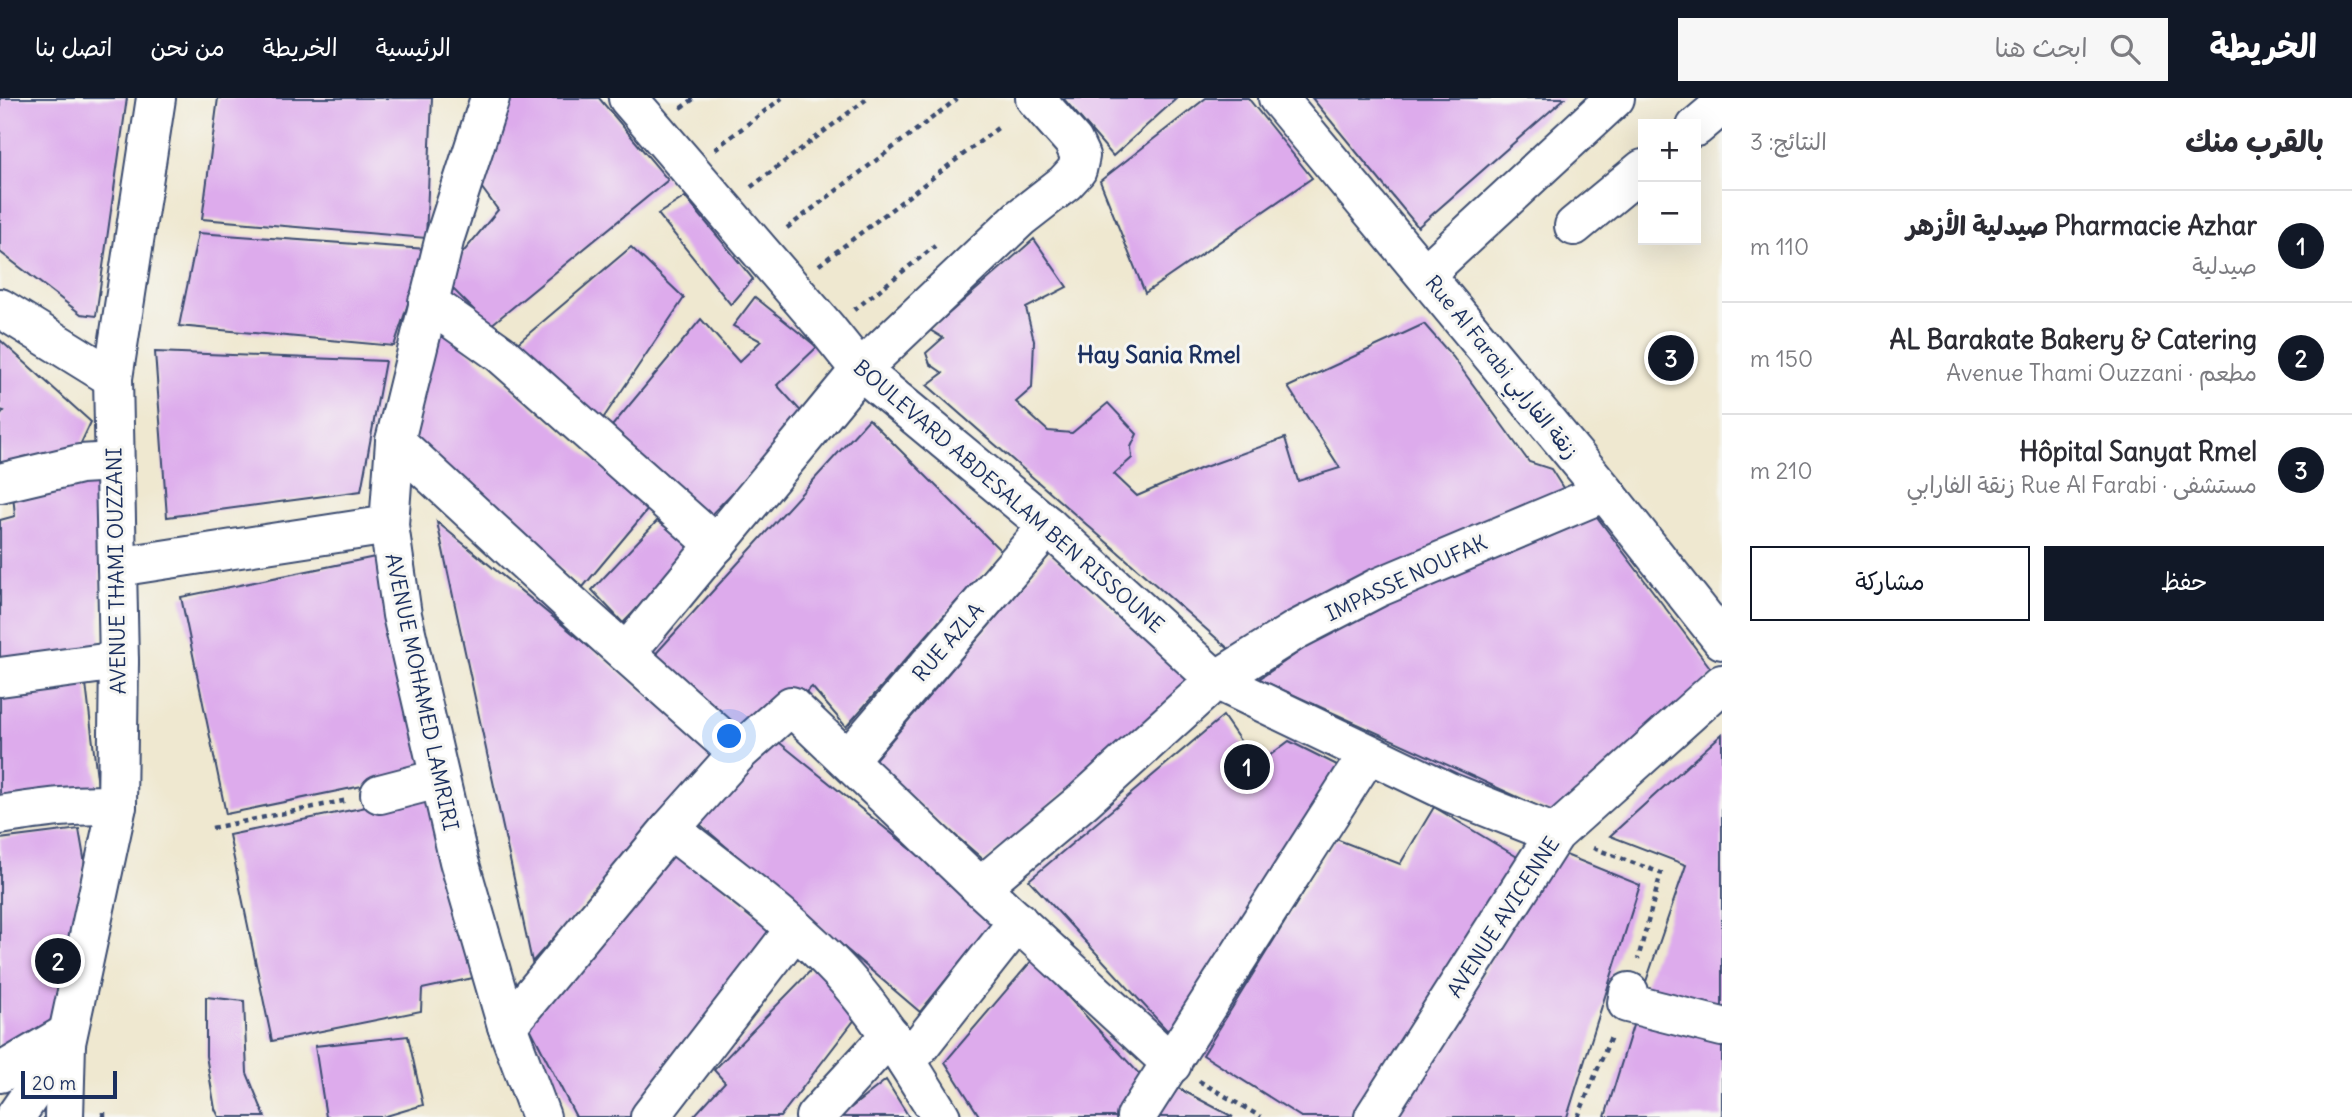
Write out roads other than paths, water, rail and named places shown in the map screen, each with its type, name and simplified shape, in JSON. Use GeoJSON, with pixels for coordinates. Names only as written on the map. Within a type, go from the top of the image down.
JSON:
{"type":"FeatureCollection","features":[{"type":"Feature","properties":{"kind":"street","name":"AVENUE THAMI OUZZANI"},"geometry":{"type":"LineString","coordinates":[[64,1117],[67,1037],[117,806],[119,662],[113,378],[156,98]]}},
{"type":"Feature","properties":{"kind":"street","name":"AVENUE MOHAMED LAMRIRI"},"geometry":{"type":"LineString","coordinates":[[490,98],[445,237],[428,302],[395,442],[389,525],[402,615],[458,861],[508,1026],[541,1117]]}},
{"type":"Feature","properties":{"kind":"street","name":"BOULEVARD ABDESALAM BEN RISSOUNE"},"geometry":{"type":"LineString","coordinates":[[628,98],[860,370],[1048,526],[1216,680],[1449,792],[1555,834]]}},
{"type":"Feature","properties":{"kind":"street"},"geometry":{"type":"LineString","coordinates":[[626,653],[860,370],[1020,218],[1065,183],[1077,170],[1080,156],[1073,141],[1035,98]]}},
{"type":"Feature","properties":{"kind":"street","name":"Rue Al Farabi زنقة الفارابي"},"geometry":{"type":"LineString","coordinates":[[1278,98],[1605,492],[1722,640]]}},
{"type":"Feature","properties":{"kind":"street"},"geometry":{"type":"LineString","coordinates":[[1425,274],[1615,98]]}},
{"type":"Feature","properties":{"kind":"street"},"geometry":{"type":"LineString","coordinates":[[1701,123],[1722,105]]}},
{"type":"Feature","properties":{"kind":"street"},"geometry":{"type":"LineString","coordinates":[[1574,226],[1638,173]]}},
{"type":"Feature","properties":{"kind":"street"},"geometry":{"type":"LineString","coordinates":[[428,302],[501,354],[716,545]]}},
{"type":"Feature","properties":{"kind":"street"},"geometry":{"type":"LineString","coordinates":[[0,308],[113,378]]}},
{"type":"Feature","properties":{"kind":"street"},"geometry":{"type":"LineString","coordinates":[[395,442],[738,753]]}},
{"type":"Feature","properties":{"kind":"street"},"geometry":{"type":"LineString","coordinates":[[0,483],[80,464],[114,461]]}},
{"type":"Feature","properties":{"kind":"street","name":"IMPASSE NOUFAK"},"geometry":{"type":"LineString","coordinates":[[980,887],[1083,801],[1216,680],[1296,631],[1377,588],[1605,492]]}},
{"type":"Feature","properties":{"kind":"street"},"geometry":{"type":"LineString","coordinates":[[117,567],[389,525]]}},
{"type":"Feature","properties":{"kind":"street","name":"RUE AZLA"},"geometry":{"type":"LineString","coordinates":[[848,759],[1048,526]]}},
{"type":"Feature","properties":{"kind":"street"},"geometry":{"type":"LineString","coordinates":[[0,677],[119,662]]}},
{"type":"Feature","properties":{"kind":"street","name":"AVENUE AVICENNE"},"geometry":{"type":"LineString","coordinates":[[1374,1117],[1555,834],[1722,684]]}},
{"type":"Feature","properties":{"kind":"street"},"geometry":{"type":"LineString","coordinates":[[508,1026],[670,829],[738,753],[791,706],[980,887],[1172,1064]]}},
{"type":"Feature","properties":{"kind":"street"},"geometry":{"type":"LineString","coordinates":[[1136,1117],[1368,754]]}},
{"type":"Feature","properties":{"kind":"street"},"geometry":{"type":"LineString","coordinates":[[380,794],[438,779]]}},
{"type":"Feature","properties":{"kind":"street"},"geometry":{"type":"LineString","coordinates":[[0,815],[42,808],[97,804],[117,806]]}},
{"type":"Feature","properties":{"kind":"street"},"geometry":{"type":"LineString","coordinates":[[670,829],[795,929],[840,973],[898,1048],[941,1117]]}},
{"type":"Feature","properties":{"kind":"street"},"geometry":{"type":"LineString","coordinates":[[816,1117],[898,1048],[1018,920]]}},
{"type":"Feature","properties":{"kind":"street"},"geometry":{"type":"LineString","coordinates":[[650,1117],[795,929]]}},
{"type":"Feature","properties":{"kind":"street"},"geometry":{"type":"LineString","coordinates":[[1629,992],[1627,1003],[1722,1027]]}},
{"type":"Feature","properties":{"kind":"street","name":"AVENUE THAMI OUZZANI"},"geometry":{"type":"LineString","coordinates":[[15,1117],[67,1037]]}},
{"type":"Feature","properties":{"kind":"street"},"geometry":{"type":"LineString","coordinates":[[0,1073],[67,1037]]}},
{"type":"Feature","properties":{"kind":"place","name":"Hôpital Sanyat Rmel"},"geometry":{"type":"Point","coordinates":[1671,358]}},
{"type":"Feature","properties":{"kind":"place","name":"Pharmacie Azhar صيدلية الأزهر"},"geometry":{"type":"Point","coordinates":[1247,767]}},
{"type":"Feature","properties":{"kind":"place","name":"AL Barakate Bakery & Catering"},"geometry":{"type":"Point","coordinates":[58,961]}},
{"type":"Feature","properties":{"kind":"district","name":"Hay Sania Rmel"},"geometry":{"type":"Point","coordinates":[1159,354]}}]}
